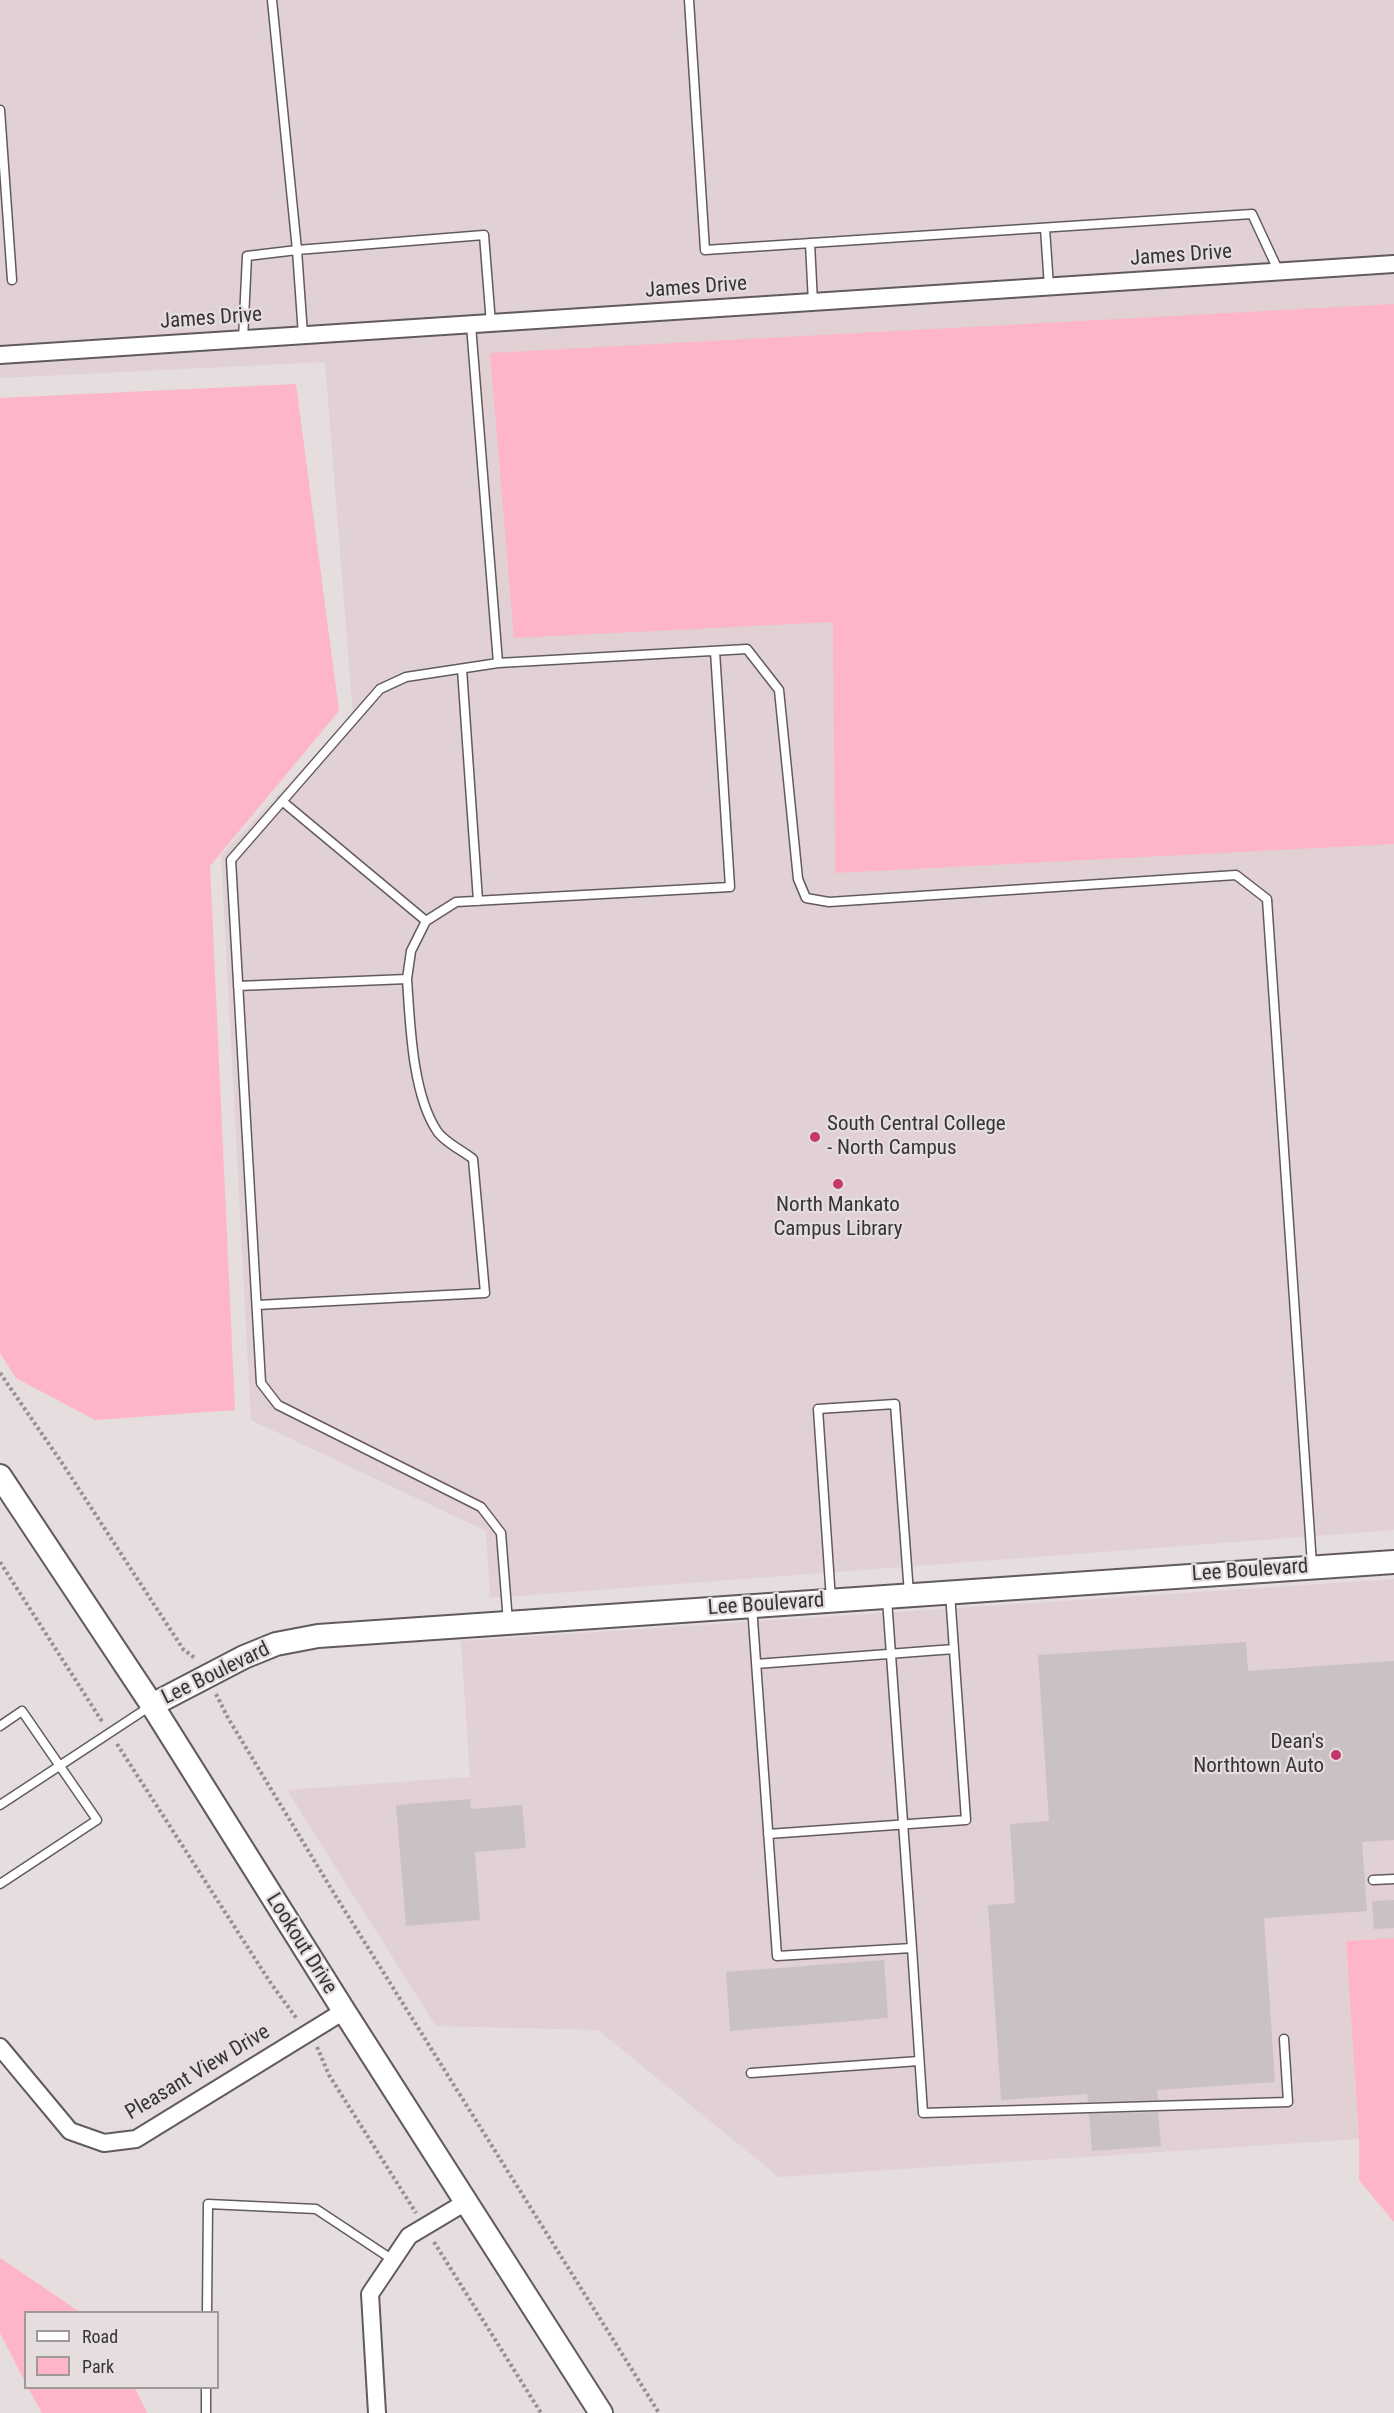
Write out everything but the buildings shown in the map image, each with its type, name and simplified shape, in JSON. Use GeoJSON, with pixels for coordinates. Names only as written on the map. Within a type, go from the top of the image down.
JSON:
{"type":"FeatureCollection","features":[{"type":"Feature","properties":{"kind":"street","name":"James Drive"},"geometry":{"type":"LineString","coordinates":[[0,355],[1394,264]]}},
{"type":"Feature","properties":{"kind":"street","name":"Lookout Drive"},"geometry":{"type":"LineString","coordinates":[[0,1476],[152,1705],[601,2413]]}},
{"type":"Feature","properties":{"kind":"street","name":"Lee Boulevard"},"geometry":{"type":"LineString","coordinates":[[152,1705],[207,1675],[276,1644],[318,1636],[1394,1562]]}},
{"type":"Feature","properties":{"kind":"street","name":"Pleasant View Drive"},"geometry":{"type":"LineString","coordinates":[[0,2047],[70,2131],[104,2143],[136,2139],[344,2011]]}},
{"type":"Feature","properties":{"kind":"street"},"geometry":{"type":"LineString","coordinates":[[376,2413],[370,2294],[409,2236],[466,2202]]}},
{"type":"Feature","properties":{"kind":"lane"},"geometry":{"type":"LineString","coordinates":[[272,0],[297,250],[303,336]]}},
{"type":"Feature","properties":{"kind":"lane"},"geometry":{"type":"LineString","coordinates":[[689,0],[705,250],[1252,214],[1280,273]]}},
{"type":"Feature","properties":{"kind":"lane"},"geometry":{"type":"LineString","coordinates":[[0,110],[12,280]]}},
{"type":"Feature","properties":{"kind":"lane"},"geometry":{"type":"LineString","coordinates":[[1045,228],[1049,288]]}},
{"type":"Feature","properties":{"kind":"lane"},"geometry":{"type":"LineString","coordinates":[[243,340],[247,256],[484,235],[491,324]]}},
{"type":"Feature","properties":{"kind":"lane"},"geometry":{"type":"LineString","coordinates":[[810,243],[813,303]]}},
{"type":"Feature","properties":{"kind":"lane"},"geometry":{"type":"LineString","coordinates":[[471,325],[498,663]]}},
{"type":"Feature","properties":{"kind":"lane"},"geometry":{"type":"LineString","coordinates":[[508,1622],[501,1533],[481,1507],[278,1406],[261,1383],[231,860],[380,689],[406,677],[498,663],[747,649],[779,690],[798,879],[806,898],[829,902],[1236,875],[1267,899],[1312,1567]]}},
{"type":"Feature","properties":{"kind":"lane"},"geometry":{"type":"LineString","coordinates":[[257,1305],[485,1293],[473,1159],[437,1133],[425,1104],[411,1048],[407,979],[411,951],[426,921],[456,902],[730,887],[715,651]]}},
{"type":"Feature","properties":{"kind":"lane"},"geometry":{"type":"LineString","coordinates":[[462,669],[478,901]]}},
{"type":"Feature","properties":{"kind":"lane"},"geometry":{"type":"LineString","coordinates":[[282,801],[426,921]]}},
{"type":"Feature","properties":{"kind":"lane"},"geometry":{"type":"LineString","coordinates":[[238,986],[407,979]]}},
{"type":"Feature","properties":{"kind":"lane"},"geometry":{"type":"LineString","coordinates":[[831,1600],[818,1409],[895,1404],[898,1596],[891,1653],[923,2113],[1288,2102],[1284,2039]]}},
{"type":"Feature","properties":{"kind":"lane"},"geometry":{"type":"LineString","coordinates":[[768,1834],[966,1820],[950,1592]]}},
{"type":"Feature","properties":{"kind":"lane"},"geometry":{"type":"LineString","coordinates":[[752,1606],[777,1956],[912,1948]]}},
{"type":"Feature","properties":{"kind":"lane"},"geometry":{"type":"LineString","coordinates":[[756,1664],[954,1649]]}},
{"type":"Feature","properties":{"kind":"lane"},"geometry":{"type":"LineString","coordinates":[[0,1805],[152,1705]]}},
{"type":"Feature","properties":{"kind":"lane"},"geometry":{"type":"LineString","coordinates":[[0,1726],[22,1711],[97,1820],[0,1884]]}},
{"type":"Feature","properties":{"kind":"lane"},"geometry":{"type":"LineString","coordinates":[[1373,1880],[1394,1879]]}},
{"type":"Feature","properties":{"kind":"lane"},"geometry":{"type":"LineString","coordinates":[[751,2073],[919,2061]]}},
{"type":"Feature","properties":{"kind":"lane"},"geometry":{"type":"LineString","coordinates":[[207,2311],[208,2204],[316,2210],[393,2260]]}},
{"type":"Feature","properties":{"kind":"lane"},"geometry":{"type":"LineString","coordinates":[[206,2389],[206,2413]]}},
{"type":"Feature","properties":{"kind":"path"},"geometry":{"type":"LineString","coordinates":[[0,1373],[62,1463],[183,1649],[194,1656],[207,1675],[228,1718],[335,1895],[659,2413]]}},
{"type":"Feature","properties":{"kind":"path"},"geometry":{"type":"LineString","coordinates":[[0,1562],[270,1982],[321,2053],[329,2075],[541,2413]]}},
{"type":"Feature","properties":{"kind":"shaded area","name":"South Central College - North Campus"},"geometry":{"type":"Polygon","coordinates":[[[0,0],[1394,0],[1394,1530],[490,1598],[486,1531],[251,1420],[221,855],[353,715],[325,362],[0,378],[0,0]]]}},
{"type":"Feature","properties":{"kind":"shaded area"},"geometry":{"type":"Polygon","coordinates":[[[1394,1579],[1394,1938],[1346,1941],[1359,2139],[779,2177],[598,2030],[436,2026],[287,1790],[470,1777],[461,1641],[1394,1579]]]}},
{"type":"Feature","properties":{"kind":"green space"},"geometry":{"type":"Polygon","coordinates":[[[1394,304],[1394,844],[835,873],[833,622],[514,638],[490,353],[1394,304]]]}},
{"type":"Feature","properties":{"kind":"green space"},"geometry":{"type":"Polygon","coordinates":[[[296,384],[339,711],[210,866],[235,1410],[95,1420],[16,1378],[0,1353],[0,398],[296,384]]]}},
{"type":"Feature","properties":{"kind":"green space"},"geometry":{"type":"Polygon","coordinates":[[[1394,1938],[1394,2222],[1359,2180],[1359,2139],[1346,1941],[1394,1938]]]}},
{"type":"Feature","properties":{"kind":"green space"},"geometry":{"type":"Polygon","coordinates":[[[0,2258],[79,2311],[24,2311],[24,2380],[0,2333],[0,2258]]]}},
{"type":"Feature","properties":{"kind":"green space"},"geometry":{"type":"Polygon","coordinates":[[[29,2389],[135,2389],[147,2413],[42,2413],[29,2389]]]}},
{"type":"Feature","properties":{"kind":"place","name":"South Central College - North Campus"},"geometry":{"type":"Point","coordinates":[815,1137]}},
{"type":"Feature","properties":{"kind":"place","name":"North Mankato Campus Library"},"geometry":{"type":"Point","coordinates":[838,1184]}},
{"type":"Feature","properties":{"kind":"place","name":"Dean's Northtown Auto"},"geometry":{"type":"Point","coordinates":[1336,1755]}}]}
